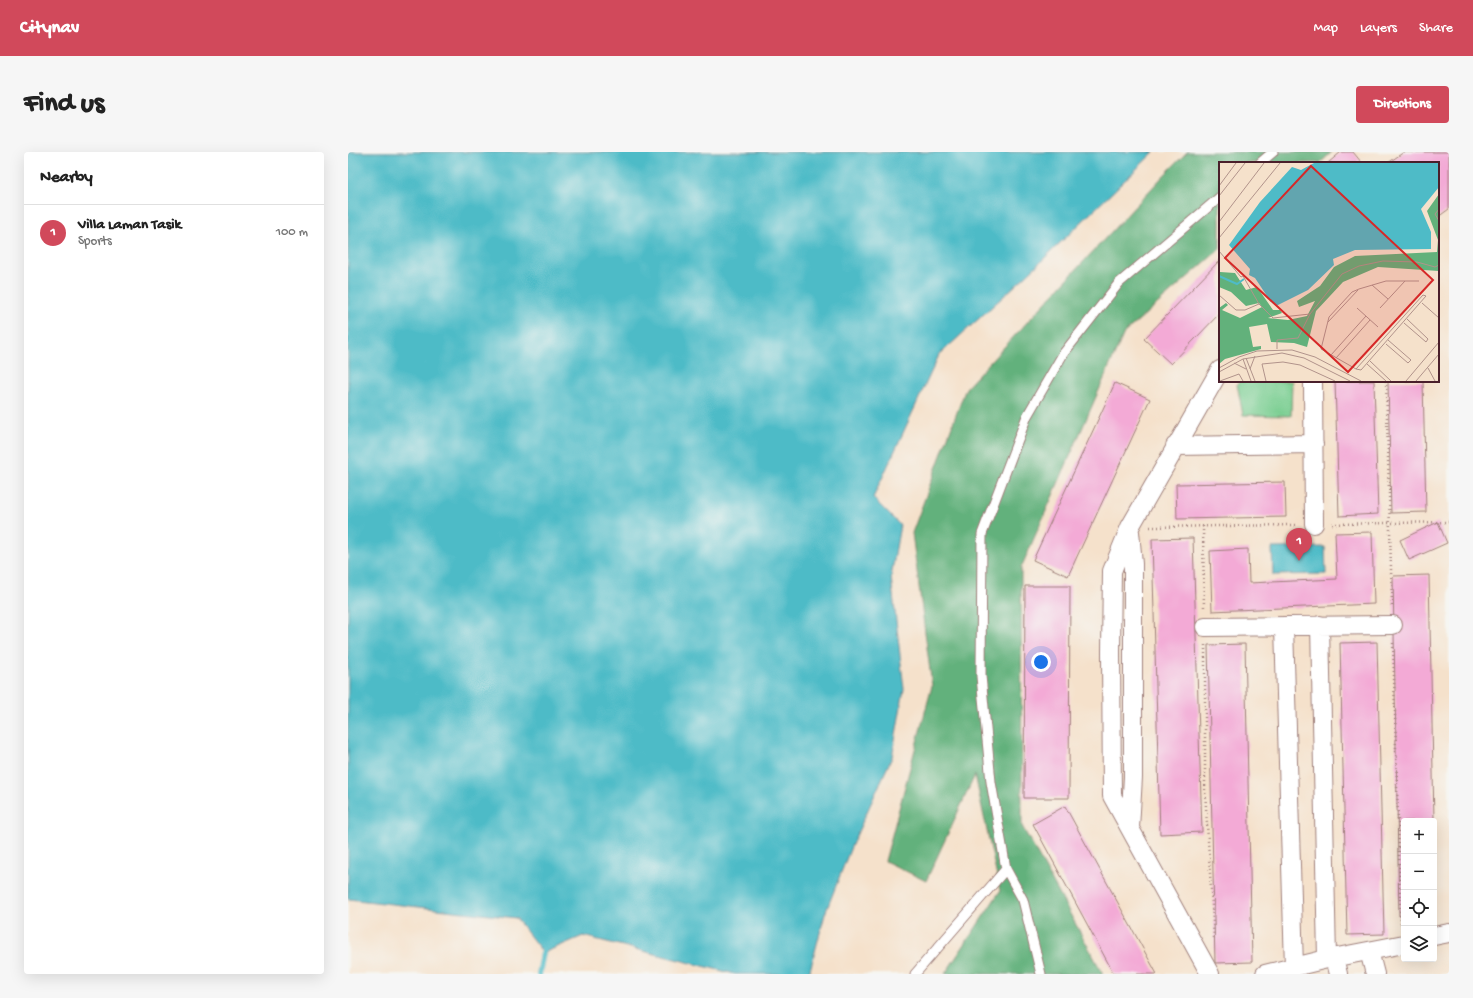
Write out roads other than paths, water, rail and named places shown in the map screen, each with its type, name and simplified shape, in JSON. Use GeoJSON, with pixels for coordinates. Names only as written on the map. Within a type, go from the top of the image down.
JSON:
{"type":"FeatureCollection","features":[{"type":"Feature","properties":{"kind":"street"},"geometry":{"type":"LineString","coordinates":[[1210,974],[1130,828],[1134,770],[1133,564],[1130,527],[1175,446],[1219,372]]}},
{"type":"Feature","properties":{"kind":"street"},"geometry":{"type":"LineString","coordinates":[[1313,382],[1314,524]]}},
{"type":"Feature","properties":{"kind":"street"},"geometry":{"type":"LineString","coordinates":[[1175,446],[1314,444]]}},
{"type":"Feature","properties":{"kind":"street"},"geometry":{"type":"LineString","coordinates":[[1320,625],[1333,964]]}},
{"type":"Feature","properties":{"kind":"street"},"geometry":{"type":"LineString","coordinates":[[1205,627],[1393,625]]}},
{"type":"Feature","properties":{"kind":"street"},"geometry":{"type":"LineString","coordinates":[[1284,626],[1294,967]]}},
{"type":"Feature","properties":{"kind":"street"},"geometry":{"type":"LineString","coordinates":[[1437,935],[1449,933]]}},
{"type":"Feature","properties":{"kind":"street"},"geometry":{"type":"LineString","coordinates":[[1265,974],[1294,967],[1333,964],[1369,951],[1401,944]]}},
{"type":"Feature","properties":{"kind":"street"},"geometry":{"type":"LineString","coordinates":[[1369,951],[1375,974]]}},
{"type":"Feature","properties":{"kind":"lane"},"geometry":{"type":"LineString","coordinates":[[1261,162],[1273,152]]}},
{"type":"Feature","properties":{"kind":"lane"},"geometry":{"type":"LineString","coordinates":[[1041,974],[1023,900],[1006,869],[991,782],[981,676],[982,534],[1027,416],[1063,354],[1119,283],[1219,198]]}},
{"type":"Feature","properties":{"kind":"lane"},"geometry":{"type":"LineString","coordinates":[[915,974],[1006,869]]}},
{"type":"Feature","properties":{"kind":"water"},"geometry":{"type":"Polygon","coordinates":[[[348,152],[1154,152],[1029,273],[939,355],[873,498],[900,525],[891,577],[904,689],[892,757],[851,847],[825,914],[809,974],[735,974],[583,936],[543,953],[516,918],[348,899],[348,152]]]}},
{"type":"Feature","properties":{"kind":"water"},"geometry":{"type":"Polygon","coordinates":[[[1325,547],[1326,574],[1273,575],[1272,548],[1325,547]]]}},
{"type":"Feature","properties":{"kind":"waterway"},"geometry":{"type":"LineString","coordinates":[[539,974],[543,953]]}},
{"type":"Feature","properties":{"kind":"place","name":"Villa Laman Tasik"},"geometry":{"type":"Point","coordinates":[1299,561]}}]}
